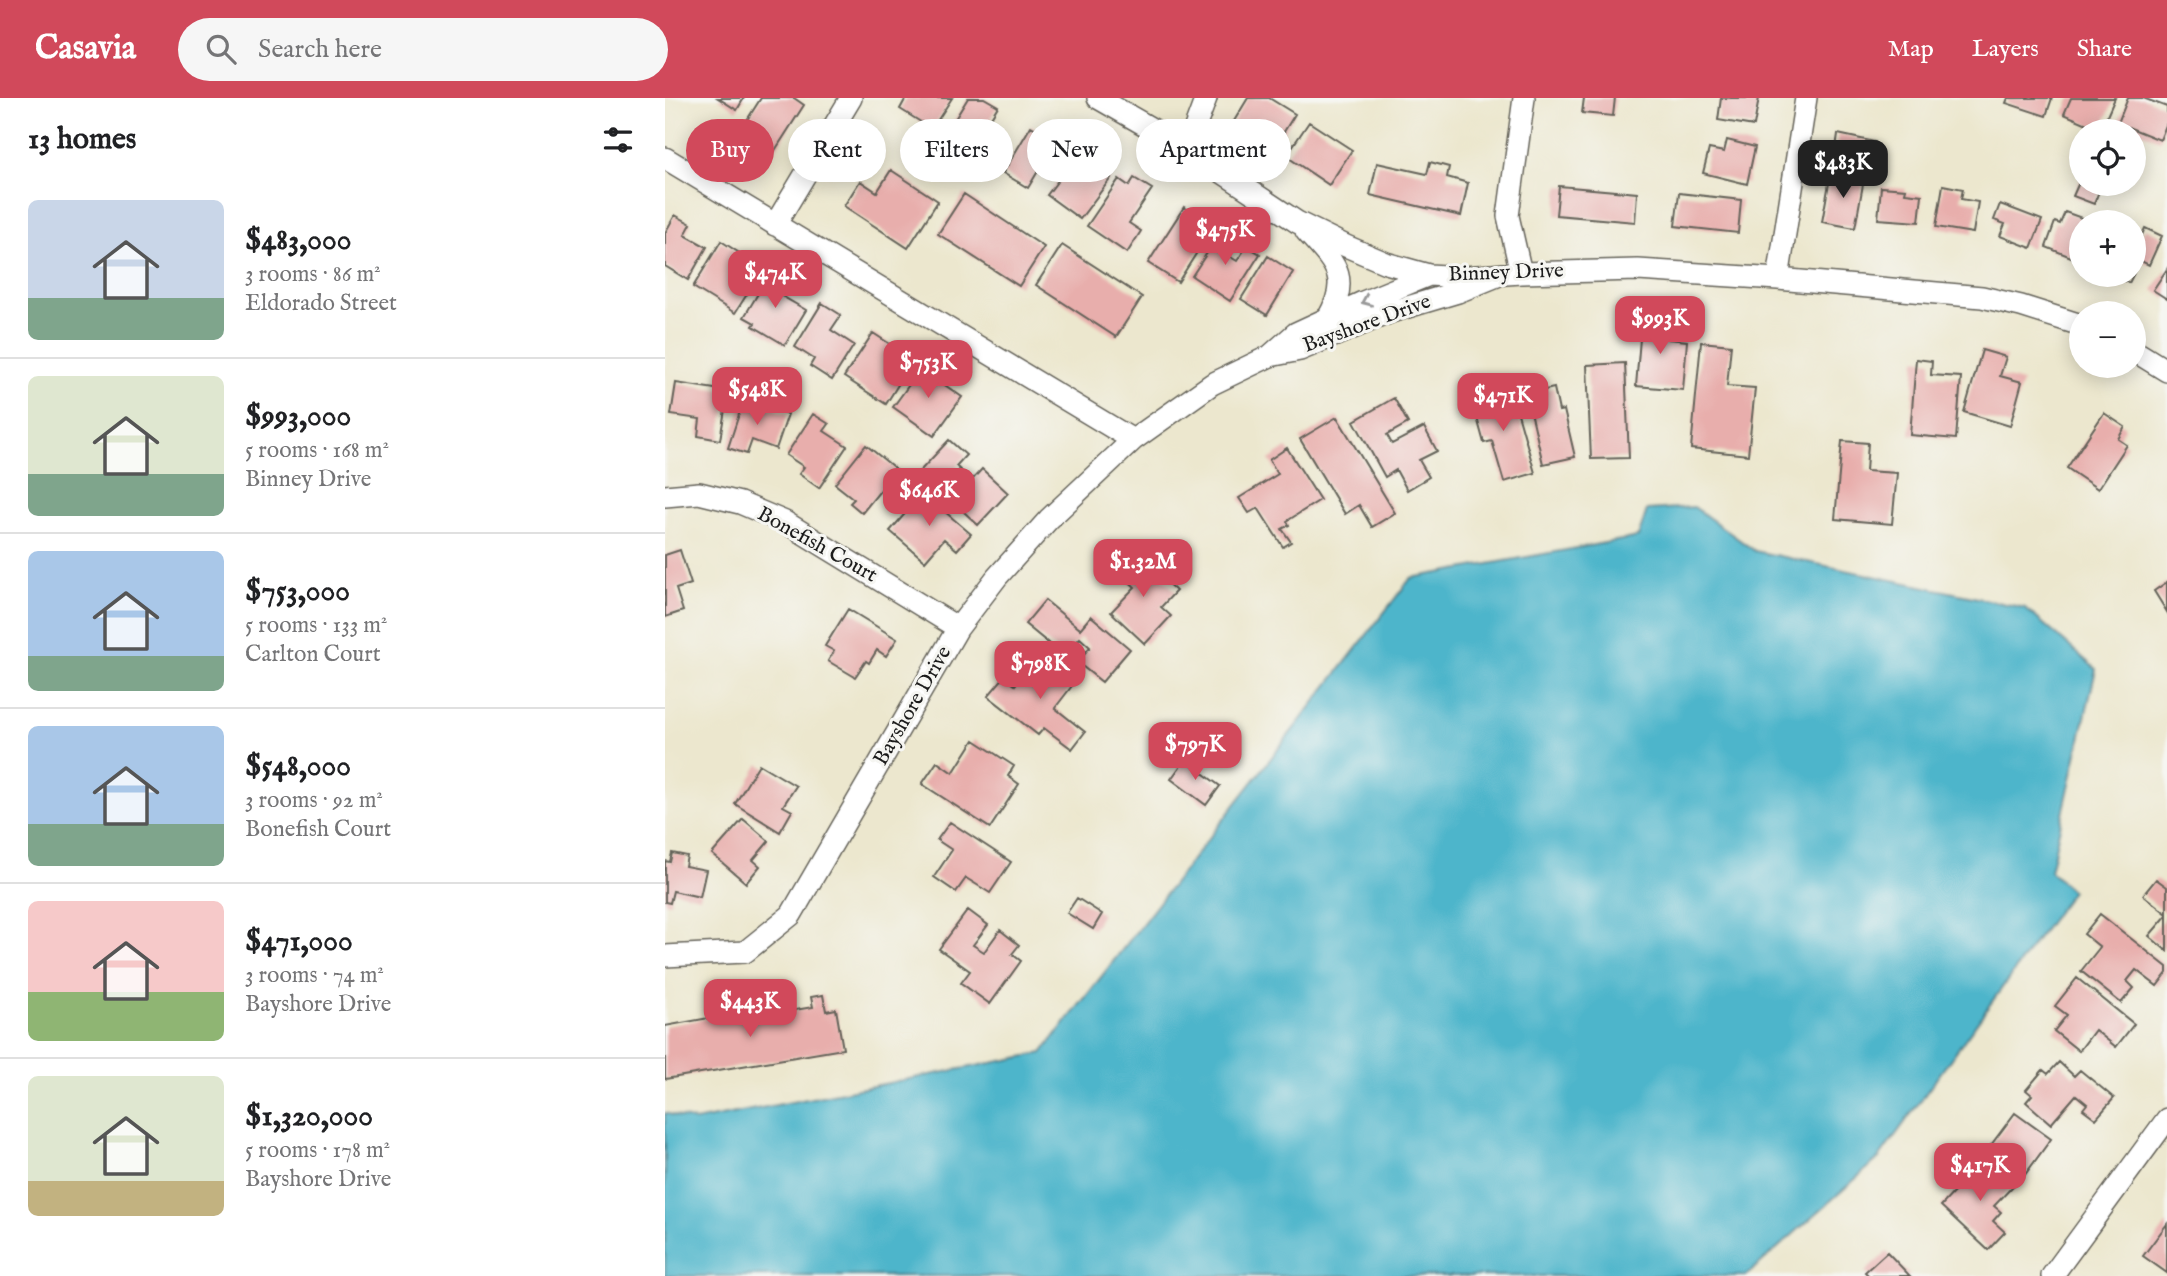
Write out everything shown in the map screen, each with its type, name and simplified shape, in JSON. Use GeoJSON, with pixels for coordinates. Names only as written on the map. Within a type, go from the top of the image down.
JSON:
{"type":"FeatureCollection","features":[{"type":"Feature","properties":{"kind":"street"},"geometry":{"type":"LineString","coordinates":[[775,225],[851,98]]}},
{"type":"Feature","properties":{"kind":"street","name":"Binney Drive"},"geometry":{"type":"LineString","coordinates":[[1098,98],[1136,120]]}},
{"type":"Feature","properties":{"kind":"street"},"geometry":{"type":"LineString","coordinates":[[1198,119],[1206,98]]}},
{"type":"Feature","properties":{"kind":"street"},"geometry":{"type":"LineString","coordinates":[[1511,273],[1508,216],[1524,98]]}},
{"type":"Feature","properties":{"kind":"street"},"geometry":{"type":"LineString","coordinates":[[1778,279],[1806,98]]}},
{"type":"Feature","properties":{"kind":"street"},"geometry":{"type":"LineString","coordinates":[[665,158],[1133,440]]}},
{"type":"Feature","properties":{"kind":"street","name":"Binney Drive"},"geometry":{"type":"LineString","coordinates":[[1237,182],[1297,222],[1386,263],[1429,275],[1463,277],[1638,270],[1778,279],[1982,297],[2069,321]]}},
{"type":"Feature","properties":{"kind":"street","name":"Bayshore Drive"},"geometry":{"type":"LineString","coordinates":[[1297,222],[1335,265],[1341,285],[1337,303],[1328,318]]}},
{"type":"Feature","properties":{"kind":"street","name":"Bayshore Drive"},"geometry":{"type":"LineString","coordinates":[[665,956],[745,952],[791,915],[958,628],[997,577],[1049,519],[1133,440],[1212,384],[1270,356],[1300,350],[1391,312],[1511,273]]}},
{"type":"Feature","properties":{"kind":"street","name":"Bayshore Drive"},"geometry":{"type":"LineString","coordinates":[[1270,356],[1296,333],[1429,275]]}},
{"type":"Feature","properties":{"kind":"street"},"geometry":{"type":"LineString","coordinates":[[2146,358],[2167,371]]}},
{"type":"Feature","properties":{"kind":"street","name":"Bonefish Court"},"geometry":{"type":"LineString","coordinates":[[665,496],[699,493],[740,503],[785,522],[958,628]]}},
{"type":"Feature","properties":{"kind":"street"},"geometry":{"type":"LineString","coordinates":[[2052,1276],[2167,1119]]}},
{"type":"Feature","properties":{"kind":"water"},"geometry":{"type":"Polygon","coordinates":[[[1694,507],[1755,551],[2025,608],[2096,669],[2050,871],[2072,891],[1879,1158],[1746,1276],[665,1276],[665,1113],[695,1121],[1042,1053],[1411,578],[1638,537],[1647,510],[1694,507]]]}},
{"type":"Feature","properties":{"kind":"building"},"geometry":{"type":"Polygon","coordinates":[[[718,98],[744,98],[737,110],[718,98]]]}},
{"type":"Feature","properties":{"kind":"building"},"geometry":{"type":"Polygon","coordinates":[[[761,98],[794,98],[804,105],[795,119],[788,119],[788,130],[774,152],[774,119],[748,119],[761,98]]]}},
{"type":"Feature","properties":{"kind":"building"},"geometry":{"type":"Polygon","coordinates":[[[906,98],[952,98],[938,119],[916,119],[900,109],[906,98]]]}},
{"type":"Feature","properties":{"kind":"building"},"geometry":{"type":"Polygon","coordinates":[[[968,98],[984,98],[998,106],[990,119],[955,119],[968,98]]]}},
{"type":"Feature","properties":{"kind":"building"},"geometry":{"type":"Polygon","coordinates":[[[1248,98],[1269,98],[1295,114],[1291,120],[1235,119],[1248,98]]]}},
{"type":"Feature","properties":{"kind":"building"},"geometry":{"type":"Polygon","coordinates":[[[1584,98],[1615,98],[1613,116],[1582,113],[1584,98]]]}},
{"type":"Feature","properties":{"kind":"building"},"geometry":{"type":"Polygon","coordinates":[[[1721,98],[1759,98],[1754,126],[1718,120],[1721,98]]]}},
{"type":"Feature","properties":{"kind":"building"},"geometry":{"type":"Polygon","coordinates":[[[2008,98],[2052,98],[2046,116],[2006,103],[2008,98]]]}},
{"type":"Feature","properties":{"kind":"building"},"geometry":{"type":"Polygon","coordinates":[[[2071,98],[2115,98],[2106,119],[2076,119],[2064,114],[2071,98]]]}},
{"type":"Feature","properties":{"kind":"building"},"geometry":{"type":"Polygon","coordinates":[[[2128,98],[2143,98],[2167,107],[2167,123],[2160,140],[2146,134],[2146,119],[2120,119],[2128,98]]]}},
{"type":"Feature","properties":{"kind":"building"},"geometry":{"type":"Polygon","coordinates":[[[1309,122],[1352,150],[1329,185],[1291,159],[1291,149],[1309,122]]]}},
{"type":"Feature","properties":{"kind":"building"},"geometry":{"type":"Polygon","coordinates":[[[1027,133],[1027,182],[1032,182],[1028,188],[1013,179],[1013,156],[1027,133]]]}},
{"type":"Feature","properties":{"kind":"building"},"geometry":{"type":"Polygon","coordinates":[[[1838,134],[1875,142],[1872,162],[1835,155],[1838,134]]]}},
{"type":"Feature","properties":{"kind":"building"},"geometry":{"type":"Polygon","coordinates":[[[1727,140],[1755,147],[1747,184],[1703,173],[1709,149],[1724,152],[1727,140]]]}},
{"type":"Feature","properties":{"kind":"building"},"geometry":{"type":"Polygon","coordinates":[[[1430,162],[1449,167],[1447,177],[1468,183],[1461,216],[1370,195],[1377,163],[1427,174],[1430,162]]]}},
{"type":"Feature","properties":{"kind":"building"},"geometry":{"type":"Polygon","coordinates":[[[891,170],[900,176],[900,182],[909,182],[938,201],[908,248],[844,206],[859,182],[877,192],[886,182],[891,170]]]}},
{"type":"Feature","properties":{"kind":"building"},"geometry":{"type":"Polygon","coordinates":[[[1831,172],[1864,179],[1855,228],[1822,222],[1831,172]]]}},
{"type":"Feature","properties":{"kind":"building"},"geometry":{"type":"Polygon","coordinates":[[[1134,178],[1136,182],[1152,189],[1129,223],[1141,231],[1127,253],[1087,226],[1117,182],[1122,181],[1129,186],[1134,178]]]}},
{"type":"Feature","properties":{"kind":"building"},"geometry":{"type":"Polygon","coordinates":[[[1057,182],[1108,182],[1080,219],[1047,195],[1057,182]]]}},
{"type":"Feature","properties":{"kind":"building"},"geometry":{"type":"Polygon","coordinates":[[[1943,185],[1963,189],[1961,199],[1978,202],[1973,233],[1936,227],[1943,185]]]}},
{"type":"Feature","properties":{"kind":"building"},"geometry":{"type":"Polygon","coordinates":[[[1559,186],[1637,193],[1635,222],[1556,215],[1559,186]]]}},
{"type":"Feature","properties":{"kind":"building"},"geometry":{"type":"Polygon","coordinates":[[[1881,187],[1906,189],[1905,193],[1922,195],[1919,222],[1878,219],[1881,187]]]}},
{"type":"Feature","properties":{"kind":"building"},"geometry":{"type":"Polygon","coordinates":[[[1679,193],[1741,200],[1738,233],[1675,226],[1679,193]]]}},
{"type":"Feature","properties":{"kind":"building"},"geometry":{"type":"Polygon","coordinates":[[[964,194],[1044,247],[1019,286],[938,234],[964,194]]]}},
{"type":"Feature","properties":{"kind":"building"},"geometry":{"type":"Polygon","coordinates":[[[2073,196],[2097,196],[2094,204],[2073,196]]]}},
{"type":"Feature","properties":{"kind":"building"},"geometry":{"type":"Polygon","coordinates":[[[2000,204],[2042,220],[2031,248],[2000,236],[2005,224],[1994,220],[2000,204]]]}},
{"type":"Feature","properties":{"kind":"building"},"geometry":{"type":"Polygon","coordinates":[[[1184,207],[1200,218],[1196,224],[1210,232],[1178,282],[1148,263],[1184,207]]]}},
{"type":"Feature","properties":{"kind":"building"},"geometry":{"type":"Polygon","coordinates":[[[2065,212],[2069,213],[2069,256],[2046,247],[2055,222],[2060,224],[2065,212]]]}},
{"type":"Feature","properties":{"kind":"building"},"geometry":{"type":"Polygon","coordinates":[[[675,215],[691,224],[685,235],[707,247],[688,280],[665,266],[665,233],[675,215]]]}},
{"type":"Feature","properties":{"kind":"building"},"geometry":{"type":"Polygon","coordinates":[[[2146,228],[2162,236],[2149,265],[2146,264],[2146,228]]]}},
{"type":"Feature","properties":{"kind":"building"},"geometry":{"type":"Polygon","coordinates":[[[1222,230],[1234,238],[1224,253],[1237,261],[1247,246],[1260,254],[1230,301],[1192,276],[1222,230]]]}},
{"type":"Feature","properties":{"kind":"building"},"geometry":{"type":"Polygon","coordinates":[[[721,241],[741,254],[738,260],[760,274],[735,313],[693,287],[721,241]]]}},
{"type":"Feature","properties":{"kind":"building"},"geometry":{"type":"Polygon","coordinates":[[[1062,245],[1142,297],[1116,337],[1036,285],[1062,245]]]}},
{"type":"Feature","properties":{"kind":"building"},"geometry":{"type":"Polygon","coordinates":[[[1268,256],[1293,272],[1267,315],[1241,299],[1268,256]]]}},
{"type":"Feature","properties":{"kind":"building"},"geometry":{"type":"Polygon","coordinates":[[[2167,269],[2167,299],[2153,290],[2167,269]]]}},
{"type":"Feature","properties":{"kind":"building"},"geometry":{"type":"Polygon","coordinates":[[[771,272],[789,283],[782,296],[806,310],[785,345],[753,326],[755,323],[744,317],[771,272]]]}},
{"type":"Feature","properties":{"kind":"building"},"geometry":{"type":"Polygon","coordinates":[[[822,303],[841,315],[831,330],[854,345],[832,380],[810,366],[814,359],[795,347],[822,303]]]}},
{"type":"Feature","properties":{"kind":"building"},"geometry":{"type":"Polygon","coordinates":[[[1642,315],[1671,318],[1669,339],[1687,341],[1683,390],[1636,386],[1642,315]]]}},
{"type":"Feature","properties":{"kind":"building"},"geometry":{"type":"Polygon","coordinates":[[[873,333],[893,346],[890,350],[911,364],[886,404],[844,377],[873,333]]]}},
{"type":"Feature","properties":{"kind":"building"},"geometry":{"type":"Polygon","coordinates":[[[1701,342],[1731,345],[1727,386],[1755,388],[1748,455],[1691,449],[1701,342]]]}},
{"type":"Feature","properties":{"kind":"building"},"geometry":{"type":"Polygon","coordinates":[[[1982,350],[2006,357],[2000,376],[2022,382],[2010,426],[1964,412],[1982,350]]]}},
{"type":"Feature","properties":{"kind":"building"},"geometry":{"type":"Polygon","coordinates":[[[1916,359],[1932,361],[1931,375],[1961,377],[1956,439],[1910,435],[1916,359]]]}},
{"type":"Feature","properties":{"kind":"building"},"geometry":{"type":"Polygon","coordinates":[[[925,363],[943,376],[939,381],[962,397],[934,436],[893,407],[925,363]]]}},
{"type":"Feature","properties":{"kind":"building"},"geometry":{"type":"Polygon","coordinates":[[[1625,363],[1629,458],[1591,459],[1587,365],[1625,363]]]}},
{"type":"Feature","properties":{"kind":"building"},"geometry":{"type":"Polygon","coordinates":[[[1493,382],[1500,407],[1515,403],[1535,473],[1504,482],[1492,441],[1484,443],[1471,387],[1493,382]]]}},
{"type":"Feature","properties":{"kind":"building"},"geometry":{"type":"Polygon","coordinates":[[[676,383],[728,391],[720,440],[698,436],[700,419],[671,415],[676,383]]]}},
{"type":"Feature","properties":{"kind":"building"},"geometry":{"type":"Polygon","coordinates":[[[1554,388],[1559,411],[1564,410],[1575,457],[1543,464],[1527,394],[1554,388]]]}},
{"type":"Feature","properties":{"kind":"building"},"geometry":{"type":"Polygon","coordinates":[[[1394,398],[1408,423],[1387,435],[1392,444],[1424,427],[1437,451],[1419,460],[1429,477],[1407,490],[1396,470],[1385,477],[1354,421],[1394,398]]]}},
{"type":"Feature","properties":{"kind":"building"},"geometry":{"type":"Polygon","coordinates":[[[744,399],[788,414],[776,449],[752,440],[747,454],[728,448],[744,399]]]}},
{"type":"Feature","properties":{"kind":"building"},"geometry":{"type":"Polygon","coordinates":[[[2104,413],[2125,427],[2118,439],[2127,445],[2098,489],[2067,468],[2104,413]]]}},
{"type":"Feature","properties":{"kind":"building"},"geometry":{"type":"Polygon","coordinates":[[[813,414],[829,424],[824,431],[847,446],[819,488],[799,474],[804,467],[786,455],[813,414]]]}},
{"type":"Feature","properties":{"kind":"building"},"geometry":{"type":"Polygon","coordinates":[[[1337,417],[1395,513],[1372,527],[1359,505],[1345,514],[1300,439],[1337,417]]]}},
{"type":"Feature","properties":{"kind":"building"},"geometry":{"type":"Polygon","coordinates":[[[949,440],[966,455],[956,466],[971,481],[982,469],[1008,493],[978,525],[920,471],[949,440]]]}},
{"type":"Feature","properties":{"kind":"building"},"geometry":{"type":"Polygon","coordinates":[[[1842,441],[1868,443],[1866,471],[1897,473],[1892,524],[1835,519],[1842,441]]]}},
{"type":"Feature","properties":{"kind":"building"},"geometry":{"type":"Polygon","coordinates":[[[866,445],[897,470],[862,513],[850,503],[854,499],[835,484],[866,445]]]}},
{"type":"Feature","properties":{"kind":"building"},"geometry":{"type":"Polygon","coordinates":[[[1287,448],[1320,500],[1287,521],[1289,525],[1282,529],[1291,542],[1283,547],[1258,508],[1249,513],[1239,498],[1278,474],[1269,460],[1287,448]]]}},
{"type":"Feature","properties":{"kind":"building"},"geometry":{"type":"Polygon","coordinates":[[[923,493],[971,534],[957,550],[944,539],[925,561],[890,531],[923,493]]]}},
{"type":"Feature","properties":{"kind":"building"},"geometry":{"type":"Polygon","coordinates":[[[680,550],[691,584],[676,589],[683,611],[665,617],[665,555],[680,550]]]}},
{"type":"Feature","properties":{"kind":"building"},"geometry":{"type":"Polygon","coordinates":[[[1133,551],[1176,591],[1161,607],[1171,616],[1145,644],[1111,612],[1135,587],[1115,569],[1133,551]]]}},
{"type":"Feature","properties":{"kind":"building"},"geometry":{"type":"Polygon","coordinates":[[[2167,582],[2167,612],[2154,591],[2167,582]]]}},
{"type":"Feature","properties":{"kind":"building"},"geometry":{"type":"Polygon","coordinates":[[[1045,600],[1080,629],[1091,616],[1130,649],[1102,682],[1077,662],[1090,647],[1080,638],[1064,656],[1025,624],[1045,600]]]}},
{"type":"Feature","properties":{"kind":"building"},"geometry":{"type":"Polygon","coordinates":[[[848,609],[897,639],[886,656],[877,650],[855,677],[828,661],[834,651],[825,646],[848,609]]]}},
{"type":"Feature","properties":{"kind":"building"},"geometry":{"type":"Polygon","coordinates":[[[1039,654],[1075,682],[1055,708],[1085,732],[1072,749],[1044,728],[1038,735],[988,696],[1004,677],[1015,685],[1039,654]]]}},
{"type":"Feature","properties":{"kind":"building"},"geometry":{"type":"Polygon","coordinates":[[[974,740],[1014,766],[1008,776],[1019,784],[990,828],[922,784],[937,762],[953,773],[974,740]]]}},
{"type":"Feature","properties":{"kind":"building"},"geometry":{"type":"Polygon","coordinates":[[[1185,760],[1220,786],[1206,805],[1171,779],[1185,760]]]}},
{"type":"Feature","properties":{"kind":"building"},"geometry":{"type":"Polygon","coordinates":[[[759,764],[796,786],[783,806],[792,811],[780,832],[735,804],[759,764]]]}},
{"type":"Feature","properties":{"kind":"building"},"geometry":{"type":"Polygon","coordinates":[[[743,819],[769,841],[753,860],[760,866],[746,883],[712,854],[743,819]]]}},
{"type":"Feature","properties":{"kind":"building"},"geometry":{"type":"Polygon","coordinates":[[[950,822],[1011,862],[990,893],[966,878],[956,892],[934,877],[952,850],[937,840],[950,822]]]}},
{"type":"Feature","properties":{"kind":"building"},"geometry":{"type":"Polygon","coordinates":[[[672,853],[687,856],[685,866],[706,870],[700,897],[673,891],[670,903],[665,902],[665,861],[670,862],[672,853]]]}},
{"type":"Feature","properties":{"kind":"building"},"geometry":{"type":"Polygon","coordinates":[[[2156,879],[2167,887],[2167,914],[2143,895],[2156,879]]]}},
{"type":"Feature","properties":{"kind":"building"},"geometry":{"type":"Polygon","coordinates":[[[1077,898],[1102,914],[1093,929],[1067,913],[1077,898]]]}},
{"type":"Feature","properties":{"kind":"building"},"geometry":{"type":"Polygon","coordinates":[[[968,910],[988,925],[973,945],[984,952],[1000,930],[1019,945],[1012,954],[1021,961],[990,1004],[961,983],[970,971],[939,949],[968,910]]]}},
{"type":"Feature","properties":{"kind":"building"},"geometry":{"type":"Polygon","coordinates":[[[2100,914],[2167,967],[2167,973],[2157,986],[2136,970],[2127,981],[2134,988],[2121,1003],[2081,971],[2100,947],[2084,934],[2100,914]]]}},
{"type":"Feature","properties":{"kind":"building"},"geometry":{"type":"Polygon","coordinates":[[[2167,915],[2167,951],[2149,936],[2167,915]]]}},
{"type":"Feature","properties":{"kind":"building"},"geometry":{"type":"Polygon","coordinates":[[[2077,978],[2134,1024],[2116,1047],[2095,1030],[2079,1051],[2054,1031],[2067,1015],[2055,1006],[2077,978]]]}},
{"type":"Feature","properties":{"kind":"building"},"geometry":{"type":"Polygon","coordinates":[[[823,995],[826,1011],[836,1009],[843,1049],[665,1079],[665,1026],[747,1011],[748,1018],[813,1007],[811,997],[823,995]]]}},
{"type":"Feature","properties":{"kind":"building"},"geometry":{"type":"Polygon","coordinates":[[[2059,1062],[2074,1076],[2080,1070],[2114,1098],[2096,1119],[2083,1109],[2087,1104],[2076,1095],[2051,1124],[2026,1102],[2032,1095],[2026,1090],[2043,1070],[2048,1074],[2059,1062]]]}},
{"type":"Feature","properties":{"kind":"building"},"geometry":{"type":"Polygon","coordinates":[[[2015,1113],[2051,1139],[2024,1176],[1988,1149],[2015,1113]]]}},
{"type":"Feature","properties":{"kind":"building"},"geometry":{"type":"Polygon","coordinates":[[[1986,1158],[2014,1185],[1994,1206],[2001,1212],[1993,1221],[2005,1232],[1988,1250],[1941,1206],[1986,1158]]]}},
{"type":"Feature","properties":{"kind":"building"},"geometry":{"type":"Polygon","coordinates":[[[2167,1224],[2167,1273],[2143,1256],[2167,1224]]]}},
{"type":"Feature","properties":{"kind":"building"},"geometry":{"type":"Polygon","coordinates":[[[1887,1252],[1910,1276],[1869,1276],[1865,1272],[1887,1252]]]}}]}
